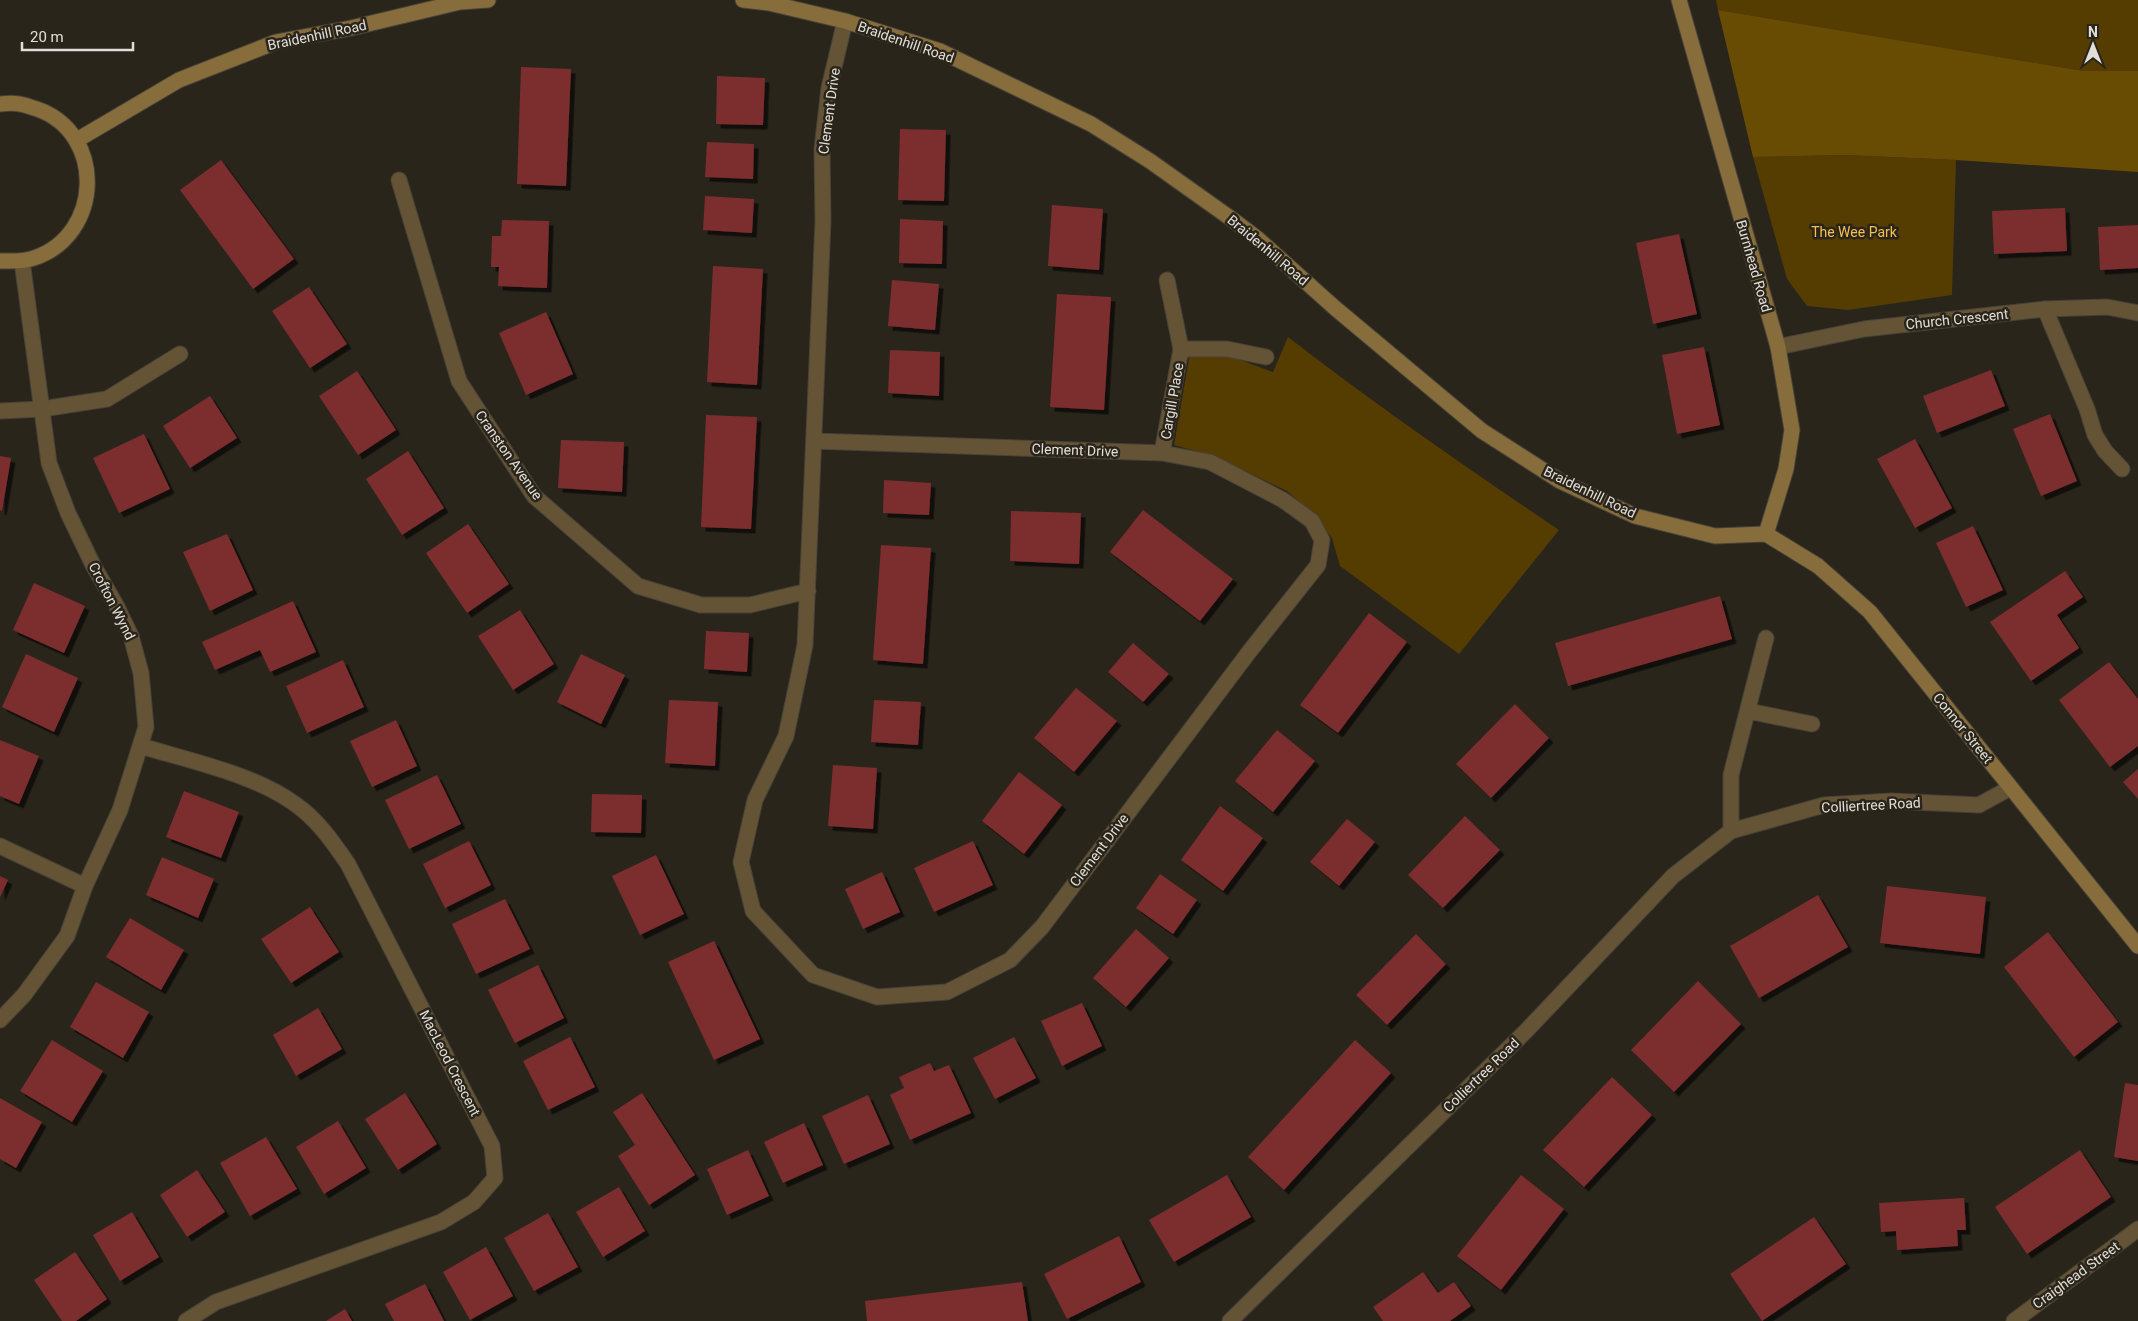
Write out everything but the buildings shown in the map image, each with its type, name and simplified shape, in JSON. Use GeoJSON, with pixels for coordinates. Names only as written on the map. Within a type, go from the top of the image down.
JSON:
{"type":"FeatureCollection","features":[{"type":"Feature","properties":{"kind":"street","name":"Braidenhill Road"},"geometry":{"type":"LineString","coordinates":[[77,140],[179,80],[276,42],[351,28],[460,2],[488,0]]}},
{"type":"Feature","properties":{"kind":"street","name":"Braidenhill Road"},"geometry":{"type":"LineString","coordinates":[[743,0],[768,3],[845,21],[940,51],[1091,124],[1150,161],[1258,238],[1336,308],[1482,431],[1560,481],[1635,516],[1715,536],[1766,534]]}},
{"type":"Feature","properties":{"kind":"street","name":"Burnhead Road"},"geometry":{"type":"LineString","coordinates":[[1680,6],[1778,347],[1792,430],[1786,469],[1766,534]]}},
{"type":"Feature","properties":{"kind":"street","name":"Clement Drive"},"geometry":{"type":"LineString","coordinates":[[814,441],[1162,452],[1210,462],[1283,500],[1312,521],[1322,540],[1318,565],[1237,668],[1042,927],[1010,960],[947,992],[877,997],[813,975],[752,911],[741,862],[755,800],[786,736],[805,645],[808,590],[814,441],[824,221],[822,149],[829,88],[845,21]]}},
{"type":"Feature","properties":{"kind":"street"},"geometry":{"type":"LineString","coordinates":[[0,104],[15,102],[52,115],[77,140],[85,160],[88,188],[81,215],[73,229],[53,248],[36,258],[22,261],[0,261]]}},
{"type":"Feature","properties":{"kind":"street","name":"Cranston Avenue"},"geometry":{"type":"LineString","coordinates":[[399,180],[459,381],[534,496],[638,586],[701,605],[750,605],[808,590]]}},
{"type":"Feature","properties":{"kind":"street","name":"Crofton Wynd"},"geometry":{"type":"LineString","coordinates":[[0,1020],[24,995],[67,936],[85,886],[120,810],[146,727],[142,673],[131,636],[68,513],[49,463],[22,261]]}},
{"type":"Feature","properties":{"kind":"street","name":"Cargill Place"},"geometry":{"type":"LineString","coordinates":[[1162,452],[1181,349],[1167,280]]}},
{"type":"Feature","properties":{"kind":"street","name":"Church Crescent"},"geometry":{"type":"LineString","coordinates":[[1778,347],[1864,330],[2045,309],[2107,307],[2138,313]]}},
{"type":"Feature","properties":{"kind":"street"},"geometry":{"type":"LineString","coordinates":[[2045,309],[2087,409],[2095,435],[2105,451],[2122,469]]}},
{"type":"Feature","properties":{"kind":"street","name":"Cargill Place"},"geometry":{"type":"LineString","coordinates":[[1181,349],[1227,349],[1266,357]]}},
{"type":"Feature","properties":{"kind":"street"},"geometry":{"type":"LineString","coordinates":[[0,411],[42,409],[107,399],[180,354]]}},
{"type":"Feature","properties":{"kind":"street","name":"Connor Street"},"geometry":{"type":"LineString","coordinates":[[1766,534],[1818,566],[1870,612],[2138,946]]}},
{"type":"Feature","properties":{"kind":"street"},"geometry":{"type":"LineString","coordinates":[[1731,830],[1731,776],[1766,638]]}},
{"type":"Feature","properties":{"kind":"street"},"geometry":{"type":"LineString","coordinates":[[1748,710],[1812,724]]}},
{"type":"Feature","properties":{"kind":"street","name":"MacLeod Crescent"},"geometry":{"type":"LineString","coordinates":[[141,746],[247,778],[295,804],[330,837],[348,864],[492,1146],[495,1178],[474,1202],[441,1222],[216,1302],[186,1321]]}},
{"type":"Feature","properties":{"kind":"street","name":"Colliertree Road"},"geometry":{"type":"LineString","coordinates":[[1230,1321],[1527,1030],[1673,876],[1731,830],[1824,804],[1890,801],[1979,804],[2010,788]]}},
{"type":"Feature","properties":{"kind":"street"},"geometry":{"type":"LineString","coordinates":[[0,846],[85,886]]}},
{"type":"Feature","properties":{"kind":"street","name":"Craighead Street"},"geometry":{"type":"LineString","coordinates":[[2014,1321],[2138,1230]]}},
{"type":"Feature","properties":{"kind":"green space"},"geometry":{"type":"Polygon","coordinates":[[[1716,0],[2138,0],[2138,71],[2084,71],[1718,10],[1716,0]]]}},
{"type":"Feature","properties":{"kind":"green space","name":"The Wee Park"},"geometry":{"type":"Polygon","coordinates":[[[1845,155],[1956,160],[1952,295],[1848,310],[1807,306],[1787,279],[1753,157],[1845,155]]]}},
{"type":"Feature","properties":{"kind":"green space"},"geometry":{"type":"Polygon","coordinates":[[[1288,337],[1422,436],[1559,530],[1459,654],[1340,566],[1332,538],[1314,515],[1287,491],[1213,456],[1174,445],[1190,353],[1227,355],[1273,372],[1288,337]]]}},
{"type":"Feature","properties":{"kind":"shaded area"},"geometry":{"type":"Polygon","coordinates":[[[1718,10],[2084,71],[2138,71],[2138,172],[1845,155],[1753,157],[1718,10]]]}}]}
